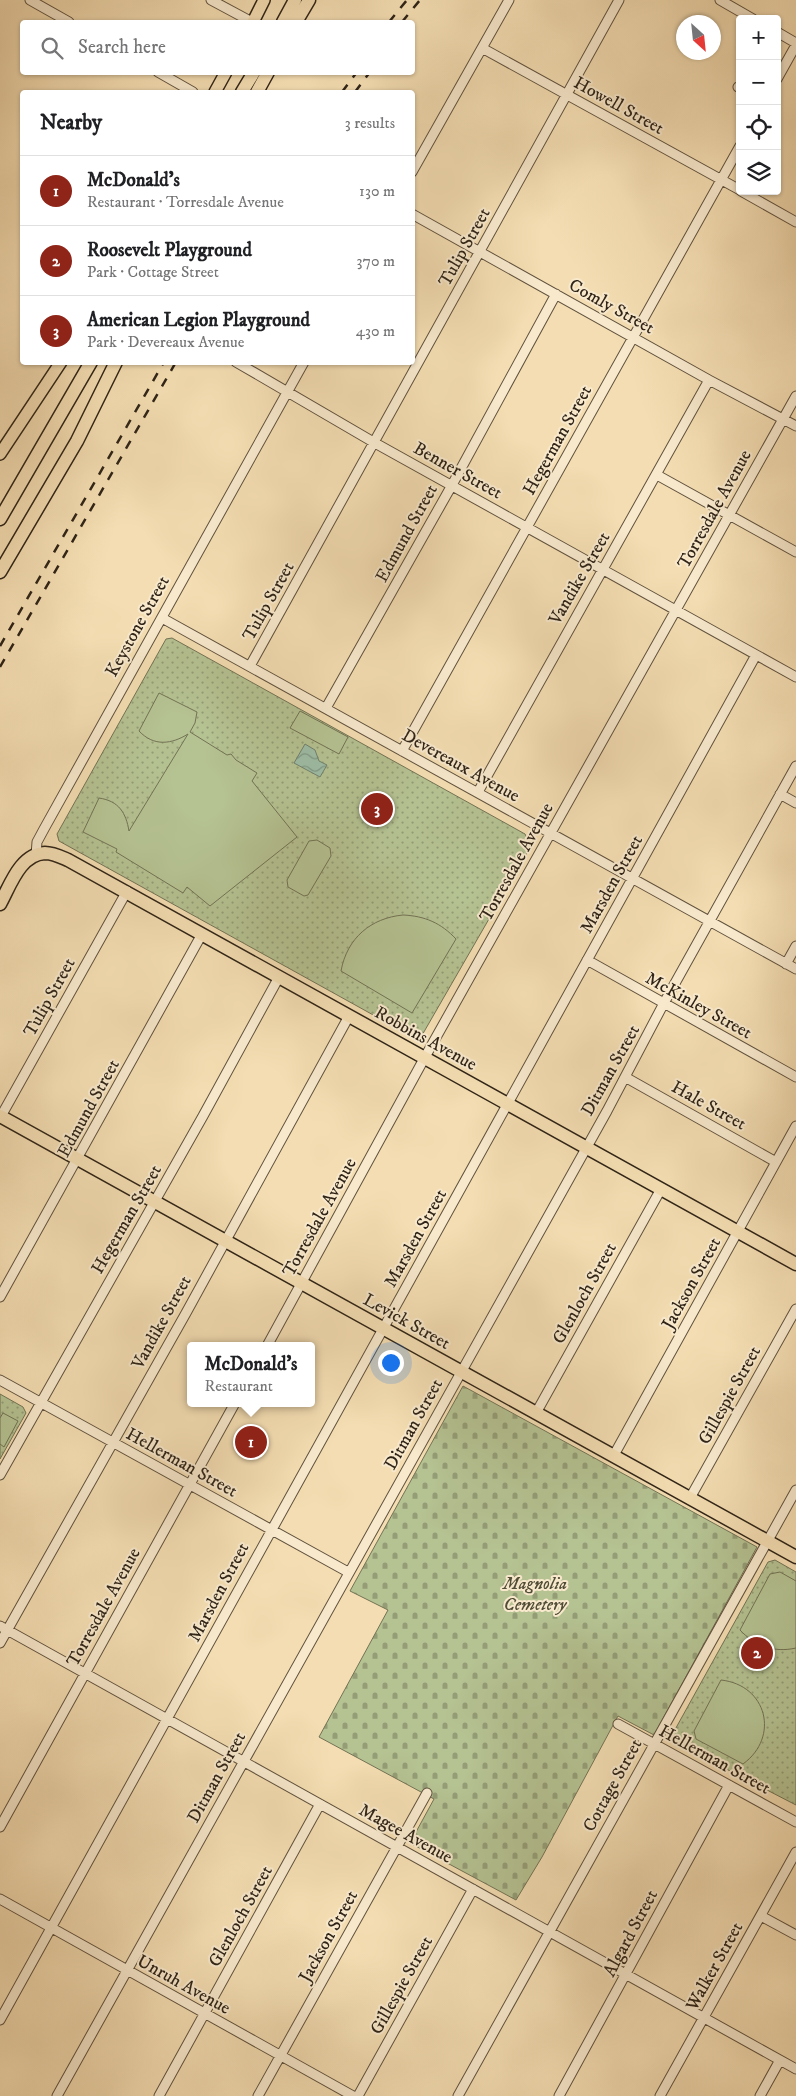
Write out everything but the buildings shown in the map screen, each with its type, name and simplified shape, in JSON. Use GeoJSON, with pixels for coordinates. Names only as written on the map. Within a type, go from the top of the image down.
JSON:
{"type":"FeatureCollection","features":[{"type":"Feature","properties":{"kind":"highway"},"geometry":{"type":"LineString","coordinates":[[284,20],[295,0]]}},
{"type":"Feature","properties":{"kind":"highway"},"geometry":{"type":"LineString","coordinates":[[297,20],[309,0]]}},
{"type":"Feature","properties":{"kind":"highway"},"geometry":{"type":"LineString","coordinates":[[243,90],[252,75]]}},
{"type":"Feature","properties":{"kind":"highway"},"geometry":{"type":"LineString","coordinates":[[258,90],[266,75]]}},
{"type":"Feature","properties":{"kind":"highway"},"geometry":{"type":"LineString","coordinates":[[0,519],[89,365]]}},
{"type":"Feature","properties":{"kind":"highway"},"geometry":{"type":"LineString","coordinates":[[0,572],[77,441],[115,365]]}},
{"type":"Feature","properties":{"kind":"highway","name":"Robbins Avenue"},"geometry":{"type":"LineString","coordinates":[[36,855],[46,853],[68,860],[126,891],[796,1264]]}},
{"type":"Feature","properties":{"kind":"highway"},"geometry":{"type":"LineString","coordinates":[[0,904],[19,869],[36,855]]}},
{"type":"Feature","properties":{"kind":"highway","name":"Levick Street"},"geometry":{"type":"LineString","coordinates":[[0,1117],[79,1158],[796,1558]]}},
{"type":"Feature","properties":{"kind":"main road"},"geometry":{"type":"LineString","coordinates":[[253,20],[264,0]]}},
{"type":"Feature","properties":{"kind":"main road"},"geometry":{"type":"LineString","coordinates":[[216,90],[224,75]]}},
{"type":"Feature","properties":{"kind":"main road"},"geometry":{"type":"LineString","coordinates":[[0,454],[59,365]]}},
{"type":"Feature","properties":{"kind":"street"},"geometry":{"type":"LineString","coordinates":[[30,0],[65,20]]}},
{"type":"Feature","properties":{"kind":"street"},"geometry":{"type":"LineString","coordinates":[[211,0],[248,20]]}},
{"type":"Feature","properties":{"kind":"street"},"geometry":{"type":"LineString","coordinates":[[415,167],[509,0]]}},
{"type":"Feature","properties":{"kind":"street","name":"Tulip Street"},"geometry":{"type":"LineString","coordinates":[[250,666],[619,0]]}},
{"type":"Feature","properties":{"kind":"street"},"geometry":{"type":"LineString","coordinates":[[721,0],[746,15]]}},
{"type":"Feature","properties":{"kind":"street"},"geometry":{"type":"LineString","coordinates":[[781,35],[796,44],[781,72]]}},
{"type":"Feature","properties":{"kind":"street","name":"Howell Street"},"geometry":{"type":"LineString","coordinates":[[482,48],[736,189]]}},
{"type":"Feature","properties":{"kind":"street"},"geometry":{"type":"LineString","coordinates":[[163,75],[190,90]]}},
{"type":"Feature","properties":{"kind":"street","name":"Hegerman Street"},"geometry":{"type":"LineString","coordinates":[[402,751],[738,150]]}},
{"type":"Feature","properties":{"kind":"street","name":"Howell Street"},"geometry":{"type":"LineString","coordinates":[[747,195],[796,222]]}},
{"type":"Feature","properties":{"kind":"street","name":"Comly Street"},"geometry":{"type":"LineString","coordinates":[[415,216],[481,250],[709,380],[796,426]]}},
{"type":"Feature","properties":{"kind":"street","name":"Edmund Street"},"geometry":{"type":"LineString","coordinates":[[326,708],[452,485],[556,294]]}},
{"type":"Feature","properties":{"kind":"street","name":"Benner Street"},"geometry":{"type":"LineString","coordinates":[[241,365],[375,443],[796,677]]}},
{"type":"Feature","properties":{"kind":"street","name":"Keystone Street"},"geometry":{"type":"LineString","coordinates":[[36,855],[37,842],[42,832],[302,365]]}},
{"type":"Feature","properties":{"kind":"street","name":"Vandike Street"},"geometry":{"type":"LineString","coordinates":[[478,792],[709,380]]}},
{"type":"Feature","properties":{"kind":"street","name":"Torresdale Avenue"},"geometry":{"type":"LineString","coordinates":[[269,1342],[425,1058],[796,396]]}},
{"type":"Feature","properties":{"kind":"street"},"geometry":{"type":"LineString","coordinates":[[657,475],[796,552]]}},
{"type":"Feature","properties":{"kind":"street","name":"Devereaux Avenue"},"geometry":{"type":"LineString","coordinates":[[162,618],[796,969]]}},
{"type":"Feature","properties":{"kind":"street","name":"Marsden Street"},"geometry":{"type":"LineString","coordinates":[[0,2020],[168,1720],[270,1530],[384,1328],[756,655]]}},
{"type":"Feature","properties":{"kind":"street","name":"Ditman Street"},"geometry":{"type":"LineString","coordinates":[[57,2096],[625,1077],[796,766]]}},
{"type":"Feature","properties":{"kind":"street"},"geometry":{"type":"LineString","coordinates":[[780,794],[796,803]]}},
{"type":"Feature","properties":{"kind":"street","name":"Tulip Street"},"geometry":{"type":"LineString","coordinates":[[0,1117],[126,891]]}},
{"type":"Feature","properties":{"kind":"street","name":"Edmund Street"},"geometry":{"type":"LineString","coordinates":[[0,1297],[202,934]]}},
{"type":"Feature","properties":{"kind":"street"},"geometry":{"type":"LineString","coordinates":[[786,964],[796,946]]}},
{"type":"Feature","properties":{"kind":"street","name":"McKinley Street"},"geometry":{"type":"LineString","coordinates":[[587,960],[796,1077]]}},
{"type":"Feature","properties":{"kind":"street","name":"Hegerman Street"},"geometry":{"type":"LineString","coordinates":[[0,1475],[279,977]]}},
{"type":"Feature","properties":{"kind":"street","name":"Vandike Street"},"geometry":{"type":"LineString","coordinates":[[0,1643],[4,1628],[226,1241],[348,1016]]}},
{"type":"Feature","properties":{"kind":"street","name":"Hale Street"},"geometry":{"type":"LineString","coordinates":[[625,1077],[776,1162]]}},
{"type":"Feature","properties":{"kind":"street","name":"Jackson Street"},"geometry":{"type":"LineString","coordinates":[[614,1456],[796,1126]]}},
{"type":"Feature","properties":{"kind":"street","name":"Glenloch Street"},"geometry":{"type":"LineString","coordinates":[[536,1413],[661,1189]]}},
{"type":"Feature","properties":{"kind":"street","name":"Gillespie Street"},"geometry":{"type":"LineString","coordinates":[[690,1498],[796,1309]]}},
{"type":"Feature","properties":{"kind":"street","name":"Hellerman Street"},"geometry":{"type":"LineString","coordinates":[[0,1380],[348,1572]]}},
{"type":"Feature","properties":{"kind":"street","name":"Torresdale Avenue"},"geometry":{"type":"LineString","coordinates":[[0,1827],[233,1407]]}},
{"type":"Feature","properties":{"kind":"street","name":"Cottage Street"},"geometry":{"type":"LineString","coordinates":[[458,2096],[796,1490]]}},
{"type":"Feature","properties":{"kind":"street","name":"Magee Avenue"},"geometry":{"type":"LineString","coordinates":[[4,1628],[796,2069]]}},
{"type":"Feature","properties":{"kind":"street","name":"Hellerman Street"},"geometry":{"type":"LineString","coordinates":[[618,1724],[796,1822]]}},
{"type":"Feature","properties":{"kind":"street","name":"Algard Street"},"geometry":{"type":"LineString","coordinates":[[559,2096],[729,1785]]}},
{"type":"Feature","properties":{"kind":"street","name":"Jackson Street"},"geometry":{"type":"LineString","coordinates":[[258,2096],[427,1792]]}},
{"type":"Feature","properties":{"kind":"street","name":"Glenloch Street"},"geometry":{"type":"LineString","coordinates":[[159,2096],[320,1804]]}},
{"type":"Feature","properties":{"kind":"street","name":"Walker Street"},"geometry":{"type":"LineString","coordinates":[[660,2096],[796,1852]]}},
{"type":"Feature","properties":{"kind":"street","name":"Gillespie Street"},"geometry":{"type":"LineString","coordinates":[[358,2096],[473,1889]]}},
{"type":"Feature","properties":{"kind":"street","name":"Unruh Avenue"},"geometry":{"type":"LineString","coordinates":[[0,1899],[353,2096]]}},
{"type":"Feature","properties":{"kind":"street"},"geometry":{"type":"LineString","coordinates":[[761,1916],[796,1935]]}},
{"type":"Feature","properties":{"kind":"street"},"geometry":{"type":"LineString","coordinates":[[760,2096],[780,2060]]}},
{"type":"Feature","properties":{"kind":"green space"},"geometry":{"type":"Polygon","coordinates":[[[172,638],[525,834],[531,846],[421,1037],[413,1037],[59,841],[57,834],[166,639],[172,638]]]}},
{"type":"Feature","properties":{"kind":"green space"},"geometry":{"type":"Polygon","coordinates":[[[159,693],[197,712],[195,723],[190,732],[227,755],[231,754],[236,760],[257,773],[252,781],[297,837],[210,906],[187,887],[183,893],[116,852],[117,849],[83,832],[99,798],[112,802],[120,809],[126,819],[129,831],[188,734],[169,742],[157,742],[139,731],[159,693]]]}},
{"type":"Feature","properties":{"kind":"green space"},"geometry":{"type":"Polygon","coordinates":[[[300,711],[348,737],[339,754],[290,728],[300,711]]]}},
{"type":"Feature","properties":{"kind":"green space"},"geometry":{"type":"Polygon","coordinates":[[[317,840],[330,848],[331,856],[308,895],[304,896],[288,887],[287,880],[309,841],[317,840]]]}},
{"type":"Feature","properties":{"kind":"green space"},"geometry":{"type":"Polygon","coordinates":[[[403,915],[432,921],[456,939],[412,1013],[341,971],[349,949],[362,932],[381,920],[403,915]]]}},
{"type":"Feature","properties":{"kind":"green space","name":"Magnolia Cemetery"},"geometry":{"type":"Polygon","coordinates":[[[463,1386],[757,1547],[654,1735],[618,1716],[542,1857],[516,1900],[410,1843],[434,1799],[319,1737],[388,1610],[350,1591],[463,1386]]]}},
{"type":"Feature","properties":{"kind":"green space"},"geometry":{"type":"Polygon","coordinates":[[[0,1394],[23,1407],[26,1413],[0,1459],[0,1394]]]}},
{"type":"Feature","properties":{"kind":"green space"},"geometry":{"type":"Polygon","coordinates":[[[3,1413],[18,1421],[4,1447],[0,1444],[0,1418],[3,1413]]]}},
{"type":"Feature","properties":{"kind":"green space"},"geometry":{"type":"Polygon","coordinates":[[[775,1560],[796,1572],[796,1805],[674,1742],[672,1735],[768,1562],[775,1560]]]}},
{"type":"Feature","properties":{"kind":"green space"},"geometry":{"type":"Polygon","coordinates":[[[780,1572],[796,1581],[796,1648],[780,1650],[759,1644],[740,1630],[770,1574],[780,1572]]]}},
{"type":"Feature","properties":{"kind":"green space"},"geometry":{"type":"Polygon","coordinates":[[[721,1680],[737,1684],[749,1691],[758,1702],[763,1714],[762,1740],[755,1753],[743,1764],[696,1739],[694,1731],[721,1680]]]}},
{"type":"Feature","properties":{"kind":"water"},"geometry":{"type":"Polygon","coordinates":[[[305,744],[315,750],[319,761],[327,765],[320,777],[294,763],[305,744]]]}},
{"type":"Feature","properties":{"kind":"railway"},"geometry":{"type":"LineString","coordinates":[[391,20],[407,0]]}},
{"type":"Feature","properties":{"kind":"railway"},"geometry":{"type":"LineString","coordinates":[[404,20],[420,0]]}},
{"type":"Feature","properties":{"kind":"railway"},"geometry":{"type":"LineString","coordinates":[[344,90],[355,75]]}},
{"type":"Feature","properties":{"kind":"railway"},"geometry":{"type":"LineString","coordinates":[[356,90],[368,75]]}},
{"type":"Feature","properties":{"kind":"railway"},"geometry":{"type":"LineString","coordinates":[[0,646],[162,365]]}},
{"type":"Feature","properties":{"kind":"railway"},"geometry":{"type":"LineString","coordinates":[[0,667],[174,365]]}},
{"type":"Feature","properties":{"kind":"place","name":"American Legion Playground"},"geometry":{"type":"Point","coordinates":[377,809]}},
{"type":"Feature","properties":{"kind":"place","name":"McDonald's"},"geometry":{"type":"Point","coordinates":[251,1442]}},
{"type":"Feature","properties":{"kind":"place","name":"Roosevelt Playground"},"geometry":{"type":"Point","coordinates":[757,1653]}}]}
